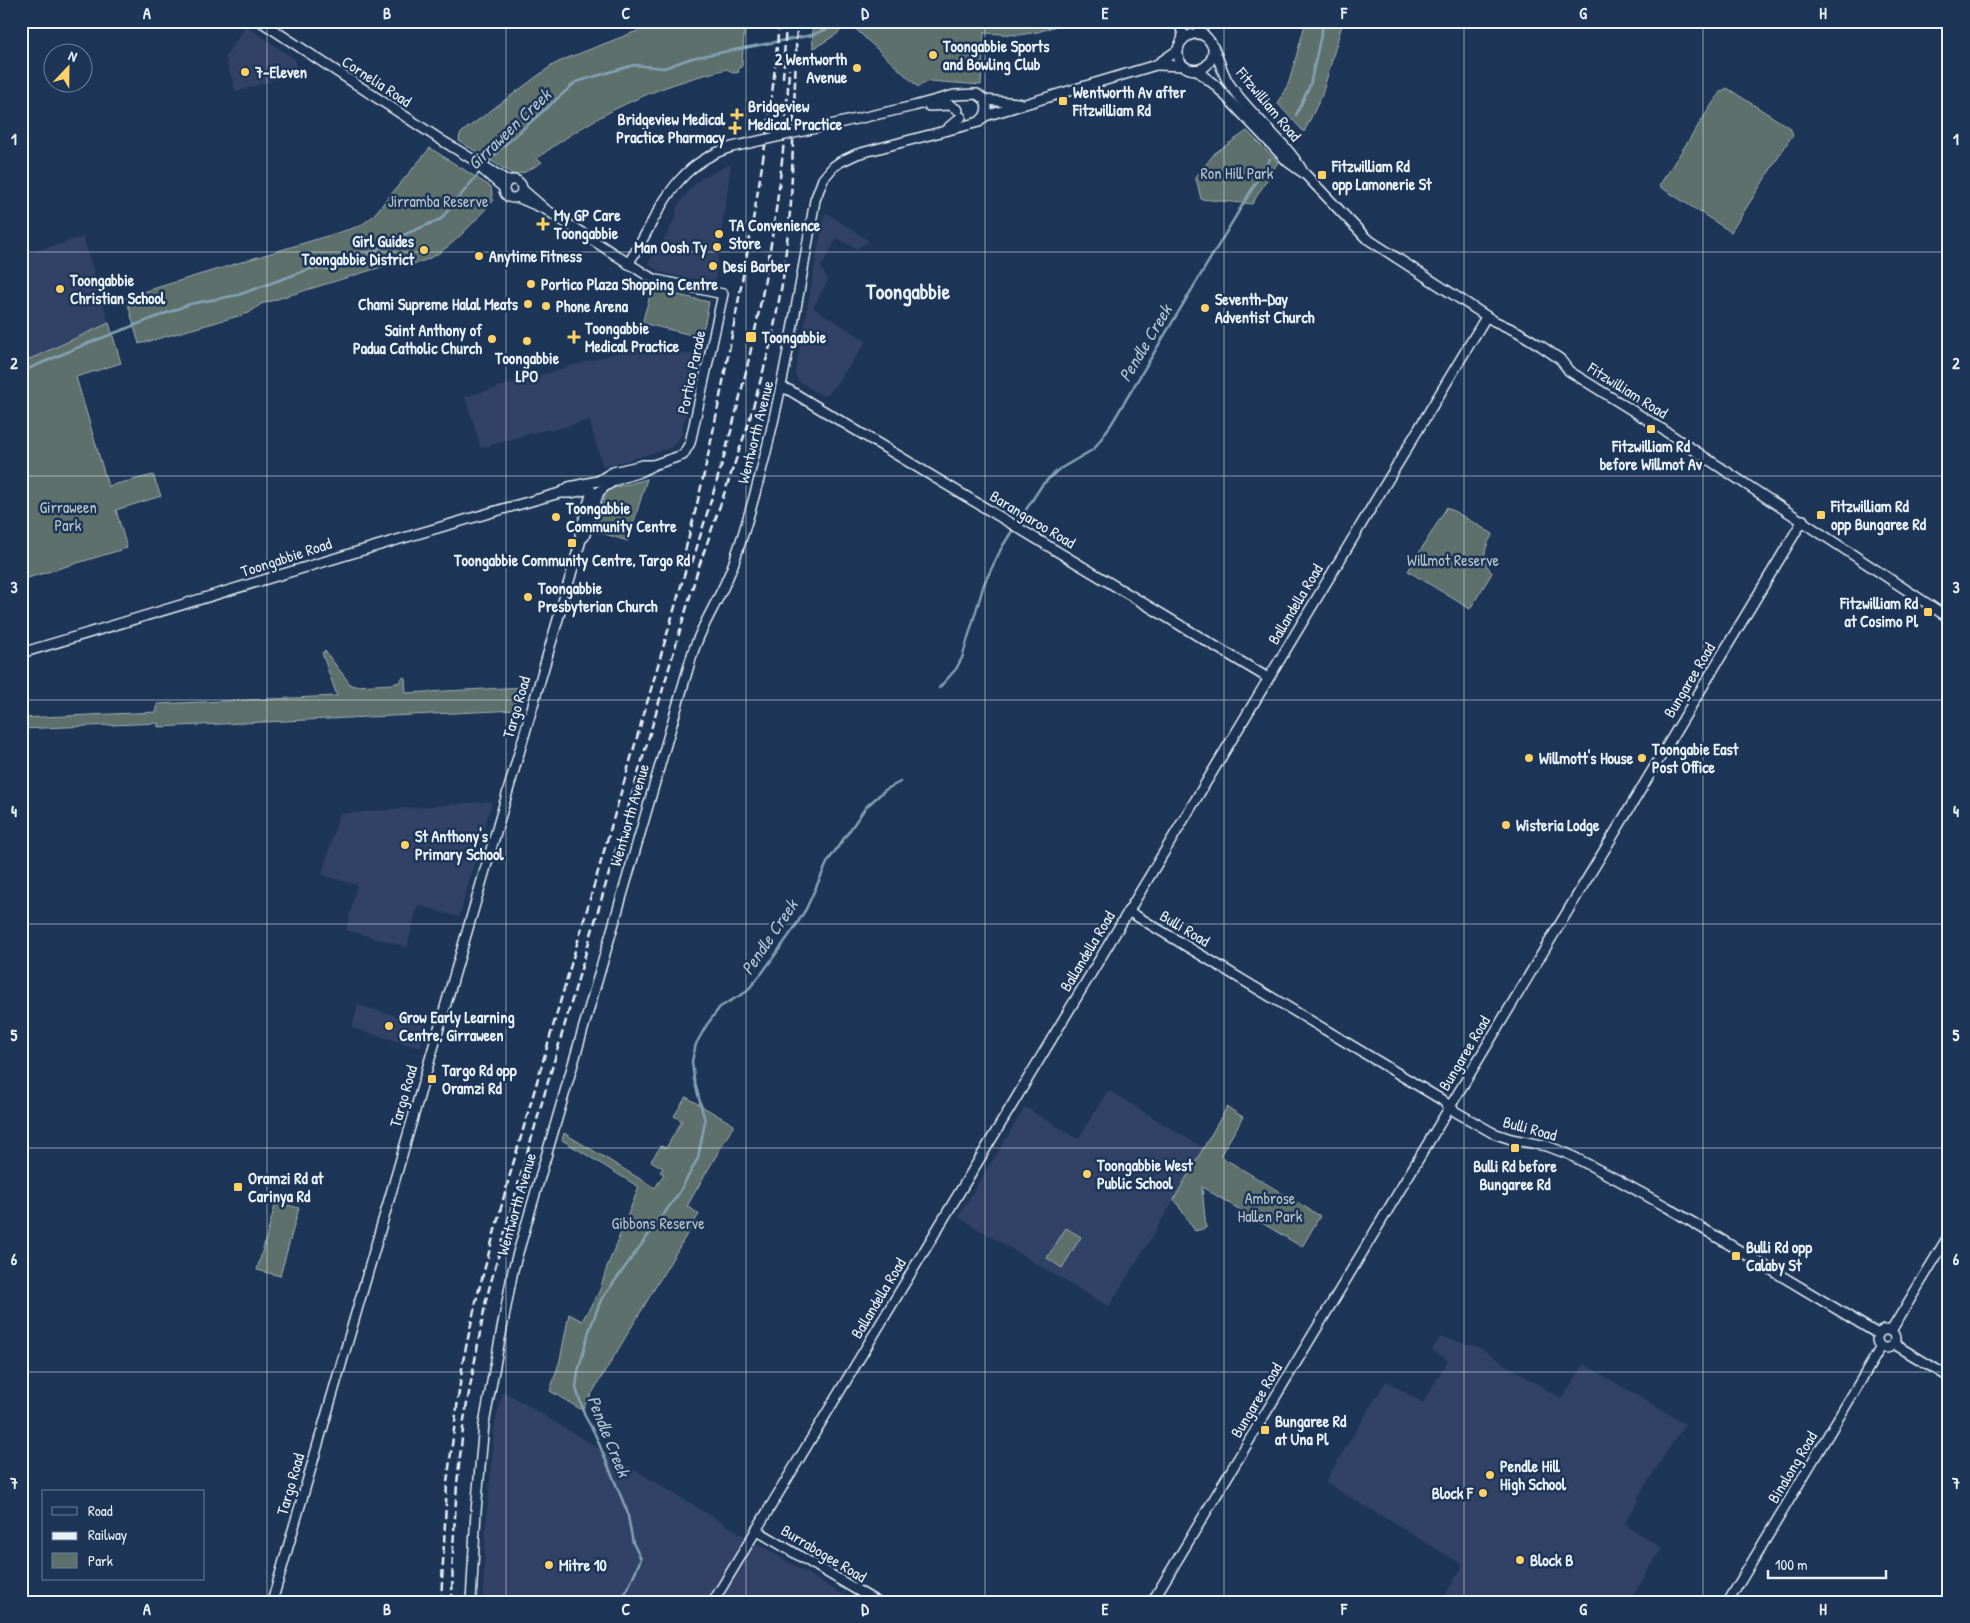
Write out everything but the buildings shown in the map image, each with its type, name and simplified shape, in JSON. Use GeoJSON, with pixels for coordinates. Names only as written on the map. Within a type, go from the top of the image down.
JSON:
{"type":"FeatureCollection","features":[{"type":"Feature","properties":{"kind":"street","name":"Cornelia Road"},"geometry":{"type":"LineString","coordinates":[[260,21],[506,184]]}},
{"type":"Feature","properties":{"kind":"street"},"geometry":{"type":"LineString","coordinates":[[1178,21],[1183,34],[1178,56],[1184,66]]}},
{"type":"Feature","properties":{"kind":"street"},"geometry":{"type":"LineString","coordinates":[[914,106],[950,105],[970,123],[979,122],[985,116],[1024,103],[1156,65],[1184,66],[1196,70],[1202,69],[1211,62],[1214,50],[1193,21]]}},
{"type":"Feature","properties":{"kind":"street"},"geometry":{"type":"LineString","coordinates":[[1182,40],[1191,35],[1201,35],[1206,38]]}},
{"type":"Feature","properties":{"kind":"street"},"geometry":{"type":"LineString","coordinates":[[1156,65],[1178,50]]}},
{"type":"Feature","properties":{"kind":"street","name":"Fitzwilliam Road"},"geometry":{"type":"LineString","coordinates":[[1214,50],[1223,73],[1236,94],[1294,157],[1304,174]]}},
{"type":"Feature","properties":{"kind":"street","name":"Fitzwilliam Road"},"geometry":{"type":"LineString","coordinates":[[1196,70],[1214,85],[1288,162],[1304,174],[1347,220],[1371,242],[1486,317],[1518,332],[1541,346],[1560,359],[1569,371],[1803,520],[1949,618]]}},
{"type":"Feature","properties":{"kind":"street"},"geometry":{"type":"LineString","coordinates":[[959,114],[961,100],[970,94]]}},
{"type":"Feature","properties":{"kind":"street"},"geometry":{"type":"LineString","coordinates":[[519,193],[628,264],[670,191],[681,177],[706,157],[732,147],[914,106],[949,96],[977,94],[984,100],[987,108],[985,116]]}},
{"type":"Feature","properties":{"kind":"street"},"geometry":{"type":"LineString","coordinates":[[984,100],[1024,103]]}},
{"type":"Feature","properties":{"kind":"street","name":"Wentworth Avenue"},"geometry":{"type":"LineString","coordinates":[[947,129],[959,114]]}},
{"type":"Feature","properties":{"kind":"street","name":"Wentworth Avenue"},"geometry":{"type":"LineString","coordinates":[[471,1602],[474,1527],[484,1424],[518,1251],[692,655],[703,624],[734,563],[766,457],[782,388],[815,200],[822,179],[833,167],[848,158],[970,123]]}},
{"type":"Feature","properties":{"kind":"street"},"geometry":{"type":"LineString","coordinates":[[517,181],[520,184],[519,193],[508,197],[504,192],[506,184],[517,181]]}},
{"type":"Feature","properties":{"kind":"street","name":"Portico Parade"},"geometry":{"type":"LineString","coordinates":[[628,264],[657,280],[723,294],[690,443],[684,455]]}},
{"type":"Feature","properties":{"kind":"street","name":"Ballandella Road"},"geometry":{"type":"LineString","coordinates":[[713,1602],[1486,317]]}},
{"type":"Feature","properties":{"kind":"street","name":"Barangaroo Road"},"geometry":{"type":"LineString","coordinates":[[782,388],[797,395],[1268,678]]}},
{"type":"Feature","properties":{"kind":"street","name":"Toongabbie Road"},"geometry":{"type":"LineString","coordinates":[[21,653],[351,552],[560,493],[569,487],[595,487],[644,472],[653,465],[684,455]]}},
{"type":"Feature","properties":{"kind":"street","name":"Targo Road"},"geometry":{"type":"LineString","coordinates":[[272,1602],[581,540],[580,533],[595,487]]}},
{"type":"Feature","properties":{"kind":"street","name":"Bungaree Road"},"geometry":{"type":"LineString","coordinates":[[1152,1602],[1803,520]]}},
{"type":"Feature","properties":{"kind":"street","name":"Bulli Road"},"geometry":{"type":"LineString","coordinates":[[1128,912],[1493,1133],[1511,1139],[1547,1146],[1589,1165],[1668,1207],[1878,1334]]}},
{"type":"Feature","properties":{"kind":"street"},"geometry":{"type":"LineString","coordinates":[[1891,1331],[1949,1235]]}},
{"type":"Feature","properties":{"kind":"street"},"geometry":{"type":"LineString","coordinates":[[1885,1330],[1891,1331],[1895,1338],[1894,1344],[1888,1348],[1882,1347],[1877,1342],[1878,1334],[1885,1330]]}},
{"type":"Feature","properties":{"kind":"street"},"geometry":{"type":"LineString","coordinates":[[1894,1344],[1949,1377]]}},
{"type":"Feature","properties":{"kind":"street","name":"Binalong Road"},"geometry":{"type":"LineString","coordinates":[[1728,1602],[1882,1347]]}},
{"type":"Feature","properties":{"kind":"street","name":"Burrabogee Road"},"geometry":{"type":"LineString","coordinates":[[756,1530],[877,1602]]}},
{"type":"Feature","properties":{"kind":"shaded area","name":"7-Eleven"},"geometry":{"type":"Polygon","coordinates":[[[246,26],[296,60],[294,74],[236,92],[225,57],[246,26]]]}},
{"type":"Feature","properties":{"kind":"shaded area"},"geometry":{"type":"Polygon","coordinates":[[[731,164],[715,281],[712,283],[659,272],[648,263],[670,229],[677,212],[675,209],[701,178],[731,164]]]}},
{"type":"Feature","properties":{"kind":"shaded area"},"geometry":{"type":"Polygon","coordinates":[[[825,212],[869,241],[857,249],[837,238],[821,267],[828,280],[813,308],[867,341],[828,395],[822,396],[798,381],[795,373],[825,212]]]}},
{"type":"Feature","properties":{"kind":"shaded area","name":"Toongabbie Christian School"},"geometry":{"type":"Polygon","coordinates":[[[83,237],[109,323],[21,363],[21,255],[83,237]]]}},
{"type":"Feature","properties":{"kind":"shaded area"},"geometry":{"type":"Polygon","coordinates":[[[643,345],[698,356],[681,436],[671,448],[603,467],[589,420],[481,448],[465,397],[643,345]]]}},
{"type":"Feature","properties":{"kind":"shaded area","name":"St Anthony's Primary School"},"geometry":{"type":"Polygon","coordinates":[[[492,801],[459,917],[418,905],[407,947],[346,930],[357,885],[322,875],[339,814],[492,801]]]}},
{"type":"Feature","properties":{"kind":"shaded area","name":"Grow Early Learning Centre, Girraween"},"geometry":{"type":"Polygon","coordinates":[[[358,1005],[427,1025],[420,1048],[352,1028],[358,1005]]]}},
{"type":"Feature","properties":{"kind":"shaded area","name":"Toongabbie West Public School"},"geometry":{"type":"Polygon","coordinates":[[[1108,1090],[1205,1149],[1109,1307],[958,1217],[1025,1107],[1078,1139],[1108,1090]]]}},
{"type":"Feature","properties":{"kind":"shaded area","name":"Pendle Hill High School"},"geometry":{"type":"Polygon","coordinates":[[[1440,1337],[1476,1346],[1562,1399],[1584,1364],[1685,1424],[1637,1498],[1639,1499],[1624,1524],[1662,1548],[1629,1602],[1441,1602],[1463,1565],[1325,1482],[1386,1381],[1423,1403],[1448,1360],[1432,1350],[1440,1337]]]}},
{"type":"Feature","properties":{"kind":"shaded area"},"geometry":{"type":"Polygon","coordinates":[[[503,1391],[855,1602],[483,1602],[485,1536],[495,1423],[503,1391]]]}},
{"type":"Feature","properties":{"kind":"green space","name":"Jirramba Reserve"},"geometry":{"type":"Polygon","coordinates":[[[663,21],[745,21],[742,66],[738,69],[739,72],[734,73],[727,69],[650,93],[581,128],[536,159],[541,163],[525,172],[514,175],[459,141],[460,134],[466,129],[551,66],[663,21]]]}},
{"type":"Feature","properties":{"kind":"green space","name":"Toongabbie Sports and Bowling Club"},"geometry":{"type":"Polygon","coordinates":[[[812,21],[1071,21],[1038,32],[1019,35],[984,33],[981,85],[929,81],[918,87],[849,23],[837,34],[813,49],[812,21]]]}},
{"type":"Feature","properties":{"kind":"green space"},"geometry":{"type":"Polygon","coordinates":[[[1306,21],[1343,21],[1322,95],[1304,132],[1278,104],[1289,82],[1306,21]]]}},
{"type":"Feature","properties":{"kind":"green space"},"geometry":{"type":"Polygon","coordinates":[[[1727,88],[1790,128],[1793,134],[1731,232],[1659,186],[1720,92],[1727,88]]]}},
{"type":"Feature","properties":{"kind":"green space","name":"Ron Hill Park"},"geometry":{"type":"Polygon","coordinates":[[[1247,131],[1278,162],[1252,204],[1201,199],[1195,178],[1215,153],[1247,131]]]}},
{"type":"Feature","properties":{"kind":"green space","name":"Jirramba Reserve"},"geometry":{"type":"Polygon","coordinates":[[[430,148],[491,187],[493,201],[460,236],[435,255],[421,262],[406,265],[391,264],[261,304],[249,313],[139,344],[126,297],[360,226],[372,217],[430,148]]]}},
{"type":"Feature","properties":{"kind":"green space"},"geometry":{"type":"Polygon","coordinates":[[[652,289],[709,302],[700,337],[642,323],[652,289]]]}},
{"type":"Feature","properties":{"kind":"green space","name":"Girraween Park"},"geometry":{"type":"Polygon","coordinates":[[[109,323],[121,363],[76,377],[108,486],[153,475],[161,496],[116,510],[127,548],[21,580],[21,363],[109,323]]]}},
{"type":"Feature","properties":{"kind":"green space"},"geometry":{"type":"Polygon","coordinates":[[[647,479],[628,541],[595,531],[606,494],[610,489],[647,479]]]}},
{"type":"Feature","properties":{"kind":"green space","name":"Willmot Reserve"},"geometry":{"type":"Polygon","coordinates":[[[1447,507],[1493,534],[1485,554],[1486,563],[1492,573],[1470,609],[1408,571],[1447,507]]]}},
{"type":"Feature","properties":{"kind":"green space"},"geometry":{"type":"Polygon","coordinates":[[[325,651],[351,685],[355,686],[393,684],[399,682],[403,677],[405,678],[406,693],[525,687],[518,710],[158,727],[158,723],[21,729],[21,718],[157,712],[157,704],[337,696],[322,653],[325,651]]]}},
{"type":"Feature","properties":{"kind":"green space","name":"Gibbons Reserve"},"geometry":{"type":"Polygon","coordinates":[[[686,1097],[734,1125],[687,1206],[699,1214],[582,1410],[550,1391],[560,1360],[569,1314],[582,1321],[600,1290],[607,1267],[639,1187],[562,1140],[564,1133],[655,1188],[664,1174],[660,1172],[663,1168],[651,1161],[661,1146],[666,1148],[682,1121],[674,1116],[686,1097]]]}},
{"type":"Feature","properties":{"kind":"green space","name":"Ambrose Hallen Park"},"geometry":{"type":"Polygon","coordinates":[[[1227,1107],[1243,1117],[1220,1156],[1320,1216],[1302,1247],[1202,1187],[1206,1228],[1195,1231],[1174,1199],[1227,1107]]]}},
{"type":"Feature","properties":{"kind":"green space"},"geometry":{"type":"Polygon","coordinates":[[[276,1202],[299,1208],[280,1276],[257,1270],[276,1202]]]}},
{"type":"Feature","properties":{"kind":"green space"},"geometry":{"type":"Polygon","coordinates":[[[1066,1228],[1081,1237],[1062,1268],[1047,1258],[1066,1228]]]}},
{"type":"Feature","properties":{"kind":"waterway","name":"Girraween Creek"},"geometry":{"type":"LineString","coordinates":[[486,166],[499,150],[576,82],[634,65],[664,68],[692,58],[812,35],[830,28],[837,21]]}},
{"type":"Feature","properties":{"kind":"waterway","name":"Pendle Creek"},"geometry":{"type":"LineString","coordinates":[[1296,115],[1310,85],[1324,21]]}},
{"type":"Feature","properties":{"kind":"waterway","name":"Pendle Creek"},"geometry":{"type":"LineString","coordinates":[[1020,519],[1042,485],[1058,470],[1094,449],[1112,423],[1270,159]]}},
{"type":"Feature","properties":{"kind":"waterway","name":"Girraween Creek"},"geometry":{"type":"LineString","coordinates":[[21,372],[86,344],[190,304],[238,295],[310,269],[328,269],[358,260],[401,236],[441,219],[480,172]]}},
{"type":"Feature","properties":{"kind":"waterway","name":"Pendle Creek"},"geometry":{"type":"LineString","coordinates":[[939,688],[956,669],[962,658],[984,584],[1012,531]]}},
{"type":"Feature","properties":{"kind":"waterway","name":"Pendle Creek"},"geometry":{"type":"LineString","coordinates":[[620,1602],[641,1559],[633,1543],[627,1511],[595,1434],[585,1416],[576,1388],[578,1372],[589,1331],[601,1300],[679,1193],[698,1158],[705,1121],[694,1079],[692,1061],[696,1044],[706,1026],[720,1007],[746,992],[762,973],[806,909],[828,861],[866,807],[885,790],[900,782]]}},
{"type":"Feature","properties":{"kind":"railway"},"geometry":{"type":"LineString","coordinates":[[682,562],[712,438],[736,314],[762,168],[772,95],[779,21]]}},
{"type":"Feature","properties":{"kind":"railway"},"geometry":{"type":"LineString","coordinates":[[783,78],[786,21]]}},
{"type":"Feature","properties":{"kind":"railway"},"geometry":{"type":"LineString","coordinates":[[452,1602],[457,1484],[464,1420],[486,1300],[698,569],[748,425],[771,343],[783,279],[791,203],[797,21]]}},
{"type":"Feature","properties":{"kind":"railway"},"geometry":{"type":"LineString","coordinates":[[692,563],[732,429],[760,306],[779,188],[789,69]]}},
{"type":"Feature","properties":{"kind":"railway"},"geometry":{"type":"LineString","coordinates":[[441,1602],[447,1483],[463,1361],[477,1297],[509,1178],[690,555]]}},
{"type":"Feature","properties":{"kind":"place","name":"Toongabbie Sports and Bowling Club"},"geometry":{"type":"Point","coordinates":[933,55]}},
{"type":"Feature","properties":{"kind":"place","name":"2 Wentworth Avenue"},"geometry":{"type":"Point","coordinates":[857,68]}},
{"type":"Feature","properties":{"kind":"place","name":"7-Eleven"},"geometry":{"type":"Point","coordinates":[245,72]}},
{"type":"Feature","properties":{"kind":"place","name":"Wentworth Av after Fitzwilliam Rd"},"geometry":{"type":"Point","coordinates":[1063,101]}},
{"type":"Feature","properties":{"kind":"place","name":"Bridgeview Medical Practice"},"geometry":{"type":"Point","coordinates":[737,115]}},
{"type":"Feature","properties":{"kind":"place","name":"Bridgeview Medical Practice Pharmacy"},"geometry":{"type":"Point","coordinates":[735,128]}},
{"type":"Feature","properties":{"kind":"place","name":"Fitzwilliam Rd opp Lamonerie St"},"geometry":{"type":"Point","coordinates":[1322,175]}},
{"type":"Feature","properties":{"kind":"place","name":"My GP Care Toongabbie"},"geometry":{"type":"Point","coordinates":[543,224]}},
{"type":"Feature","properties":{"kind":"place","name":"TA Convenience Store"},"geometry":{"type":"Point","coordinates":[719,234]}},
{"type":"Feature","properties":{"kind":"place","name":"Man Oosh Ty"},"geometry":{"type":"Point","coordinates":[717,247]}},
{"type":"Feature","properties":{"kind":"place","name":"Girl Guides Toongabbie District"},"geometry":{"type":"Point","coordinates":[424,250]}},
{"type":"Feature","properties":{"kind":"place","name":"Anytime Fitness"},"geometry":{"type":"Point","coordinates":[479,256]}},
{"type":"Feature","properties":{"kind":"place","name":"Desi Barber"},"geometry":{"type":"Point","coordinates":[713,266]}},
{"type":"Feature","properties":{"kind":"place","name":"Portico Plaza Shopping Centre"},"geometry":{"type":"Point","coordinates":[531,284]}},
{"type":"Feature","properties":{"kind":"place","name":"Toongabbie Christian School"},"geometry":{"type":"Point","coordinates":[60,289]}},
{"type":"Feature","properties":{"kind":"place","name":"Chami Supreme Halal Meats"},"geometry":{"type":"Point","coordinates":[528,304]}},
{"type":"Feature","properties":{"kind":"place","name":"Phone Arena"},"geometry":{"type":"Point","coordinates":[546,306]}},
{"type":"Feature","properties":{"kind":"place","name":"Seventh-Day Adventist Church"},"geometry":{"type":"Point","coordinates":[1205,308]}},
{"type":"Feature","properties":{"kind":"place","name":"Toongabbie Medical Practice"},"geometry":{"type":"Point","coordinates":[574,337]}},
{"type":"Feature","properties":{"kind":"place","name":"Toongabbie"},"geometry":{"type":"Point","coordinates":[751,337]}},
{"type":"Feature","properties":{"kind":"place","name":"Saint Anthony of Padua Catholic Church"},"geometry":{"type":"Point","coordinates":[492,339]}},
{"type":"Feature","properties":{"kind":"place","name":"Toongabbie LPO"},"geometry":{"type":"Point","coordinates":[527,341]}},
{"type":"Feature","properties":{"kind":"place","name":"Fitzwilliam Rd before Willmot Av"},"geometry":{"type":"Point","coordinates":[1651,429]}},
{"type":"Feature","properties":{"kind":"place","name":"Fitzwilliam Rd opp Bungaree Rd"},"geometry":{"type":"Point","coordinates":[1821,515]}},
{"type":"Feature","properties":{"kind":"place","name":"Toongabbie Community Centre"},"geometry":{"type":"Point","coordinates":[556,517]}},
{"type":"Feature","properties":{"kind":"place","name":"Toongabbie Community Centre, Targo Rd"},"geometry":{"type":"Point","coordinates":[572,543]}},
{"type":"Feature","properties":{"kind":"place","name":"Toongabbie Presbyterian Church"},"geometry":{"type":"Point","coordinates":[528,597]}},
{"type":"Feature","properties":{"kind":"place","name":"Fitzwilliam Rd at Cosimo Pl"},"geometry":{"type":"Point","coordinates":[1928,612]}},
{"type":"Feature","properties":{"kind":"place","name":"Willmott's House"},"geometry":{"type":"Point","coordinates":[1529,758]}},
{"type":"Feature","properties":{"kind":"place","name":"Toongabie East Post Office"},"geometry":{"type":"Point","coordinates":[1642,758]}},
{"type":"Feature","properties":{"kind":"place","name":"Wisteria Lodge"},"geometry":{"type":"Point","coordinates":[1506,825]}},
{"type":"Feature","properties":{"kind":"place","name":"St Anthony's Primary School"},"geometry":{"type":"Point","coordinates":[405,845]}},
{"type":"Feature","properties":{"kind":"place","name":"Grow Early Learning Centre, Girraween"},"geometry":{"type":"Point","coordinates":[389,1026]}},
{"type":"Feature","properties":{"kind":"place","name":"Targo Rd opp Oramzi Rd"},"geometry":{"type":"Point","coordinates":[432,1079]}},
{"type":"Feature","properties":{"kind":"place","name":"Bulli Rd before Bungaree Rd"},"geometry":{"type":"Point","coordinates":[1515,1148]}},
{"type":"Feature","properties":{"kind":"place","name":"Toongabbie West Public School"},"geometry":{"type":"Point","coordinates":[1087,1174]}},
{"type":"Feature","properties":{"kind":"place","name":"Oramzi Rd at Carinya Rd"},"geometry":{"type":"Point","coordinates":[238,1187]}},
{"type":"Feature","properties":{"kind":"place","name":"Bulli Rd opp Calaby St"},"geometry":{"type":"Point","coordinates":[1736,1256]}},
{"type":"Feature","properties":{"kind":"place","name":"Bungaree Rd at Una Pl"},"geometry":{"type":"Point","coordinates":[1265,1430]}},
{"type":"Feature","properties":{"kind":"place","name":"Pendle Hill High School"},"geometry":{"type":"Point","coordinates":[1490,1475]}},
{"type":"Feature","properties":{"kind":"place","name":"Block F"},"geometry":{"type":"Point","coordinates":[1483,1493]}},
{"type":"Feature","properties":{"kind":"place","name":"Block B"},"geometry":{"type":"Point","coordinates":[1520,1560]}},
{"type":"Feature","properties":{"kind":"place","name":"Mitre 10"},"geometry":{"type":"Point","coordinates":[549,1565]}},
{"type":"Feature","properties":{"kind":"district","name":"Toongabbie"},"geometry":{"type":"Point","coordinates":[908,291]}}]}
